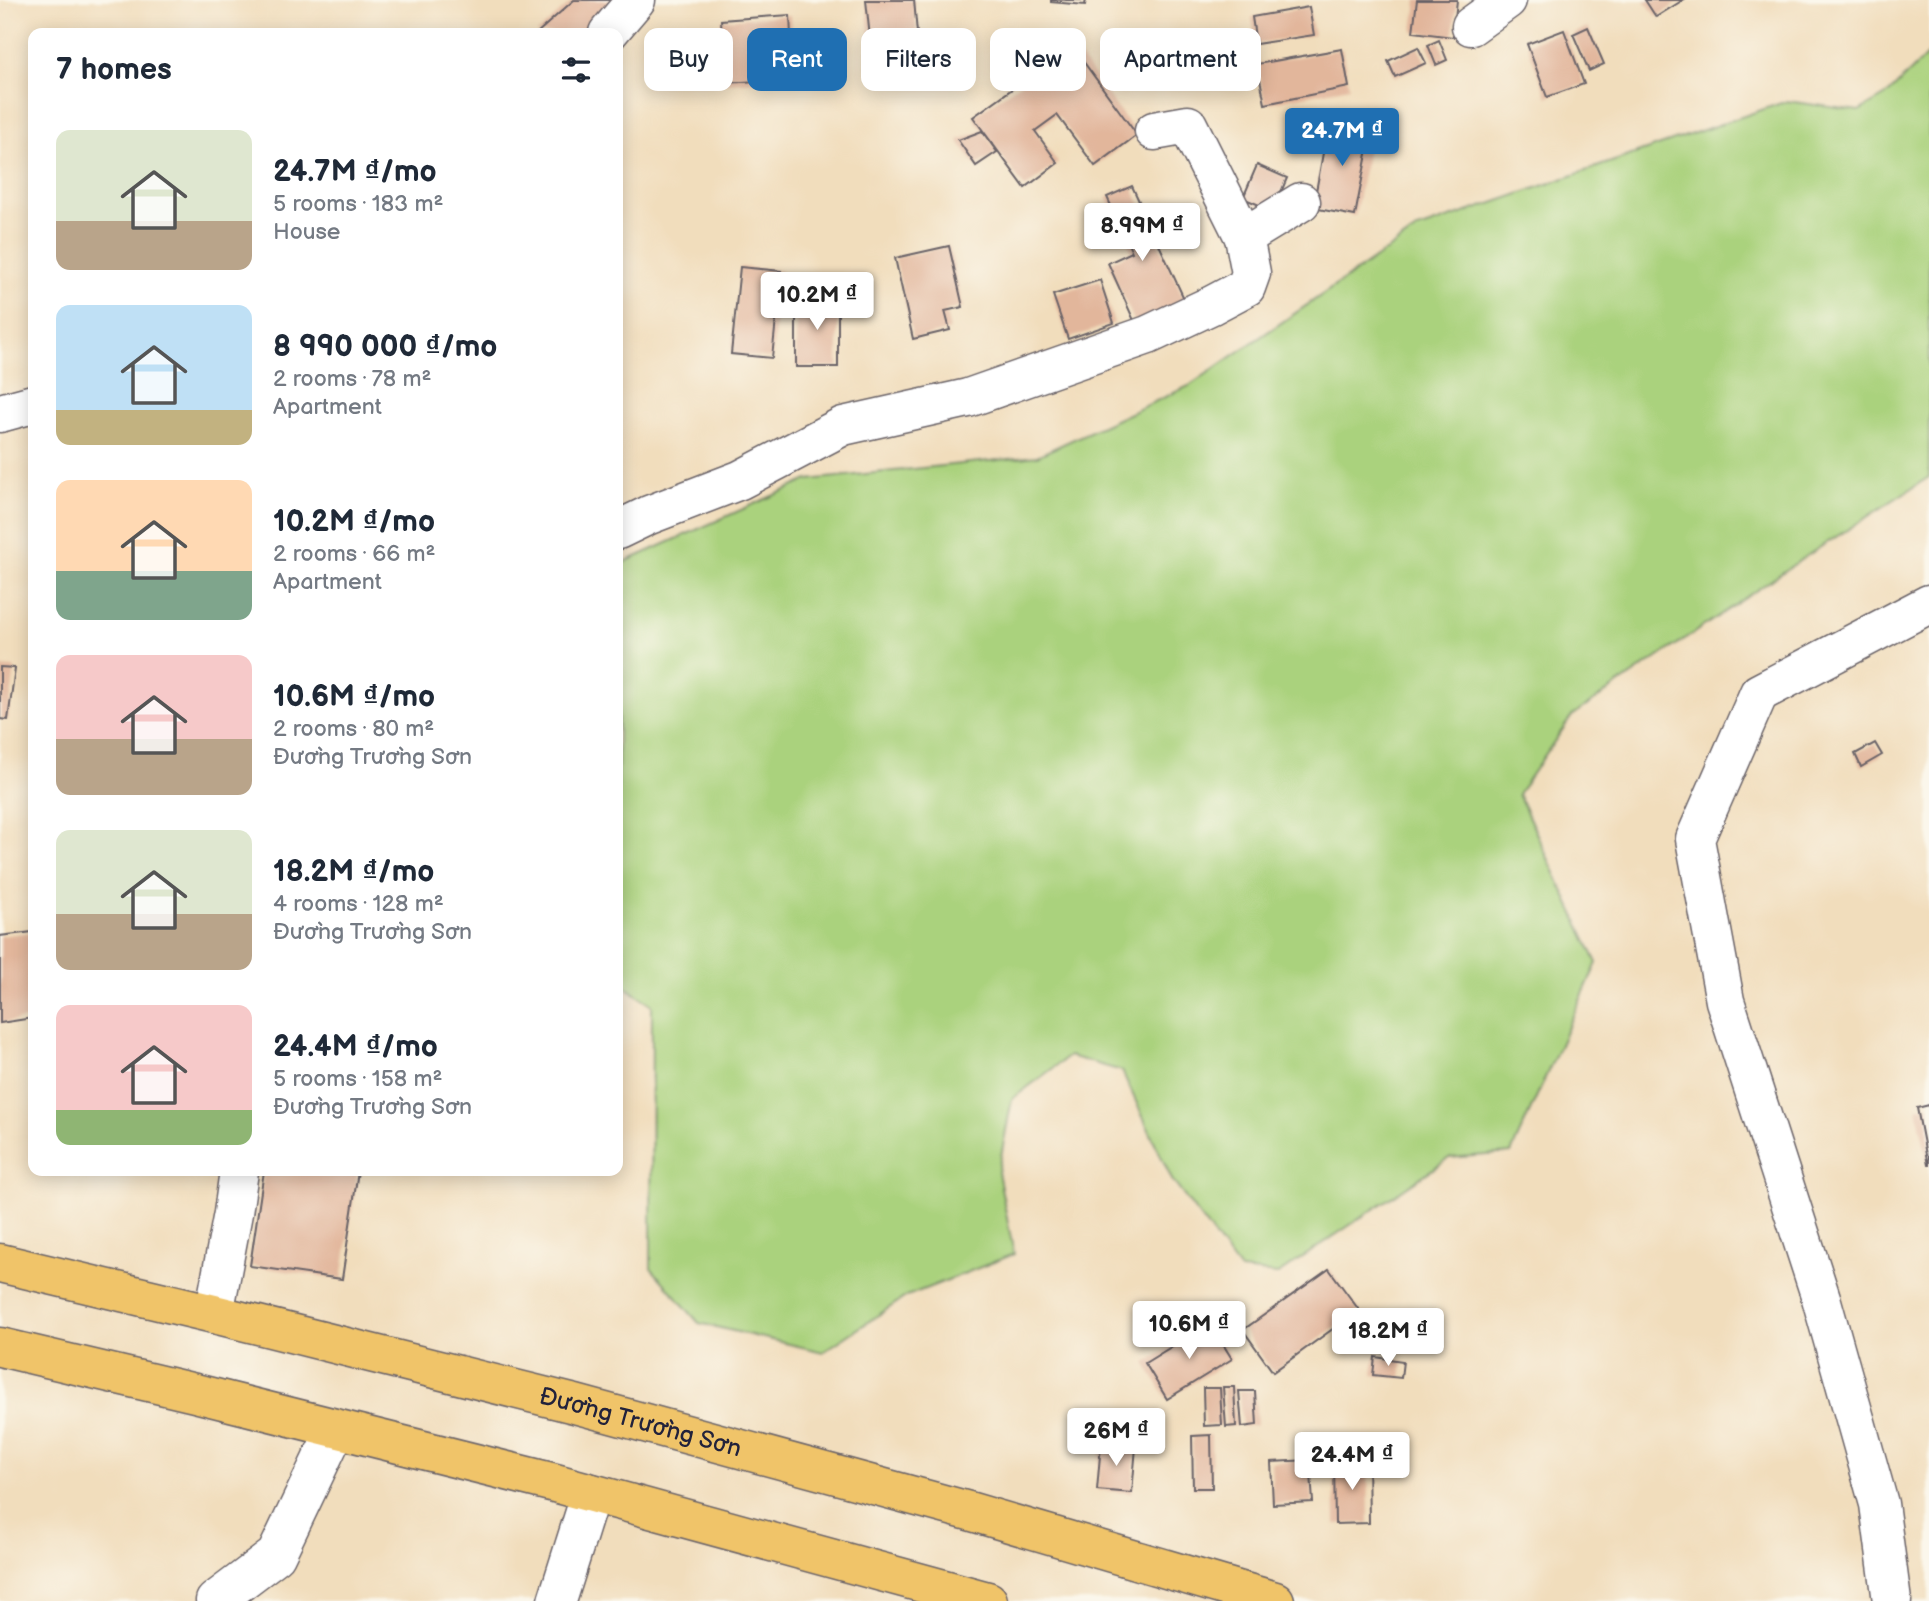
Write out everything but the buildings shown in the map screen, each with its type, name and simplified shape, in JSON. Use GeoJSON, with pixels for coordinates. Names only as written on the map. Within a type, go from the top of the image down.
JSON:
{"type":"FeatureCollection","features":[{"type":"Feature","properties":{"kind":"highway","name":"Đường Trường Sơn"},"geometry":{"type":"LineString","coordinates":[[0,1263],[575,1404],[969,1511],[1275,1601]]}},
{"type":"Feature","properties":{"kind":"highway"},"geometry":{"type":"LineString","coordinates":[[0,1347],[591,1493],[988,1601]]}},
{"type":"Feature","properties":{"kind":"street"},"geometry":{"type":"LineString","coordinates":[[612,28],[636,0]]}},
{"type":"Feature","properties":{"kind":"street"},"geometry":{"type":"LineString","coordinates":[[1471,26],[1507,0]]}},
{"type":"Feature","properties":{"kind":"street"},"geometry":{"type":"LineString","coordinates":[[623,528],[740,481],[843,426],[968,398],[1148,335],[1246,287],[1251,273],[1244,237],[1188,125],[1154,131]]}},
{"type":"Feature","properties":{"kind":"street"},"geometry":{"type":"LineString","coordinates":[[1244,237],[1301,202]]}},
{"type":"Feature","properties":{"kind":"street"},"geometry":{"type":"LineString","coordinates":[[0,413],[28,405]]}},
{"type":"Feature","properties":{"kind":"street"},"geometry":{"type":"LineString","coordinates":[[1892,1601],[1879,1504],[1821,1298],[1726,1001],[1696,839],[1759,693],[1929,604]]}},
{"type":"Feature","properties":{"kind":"street"},"geometry":{"type":"LineString","coordinates":[[214,1314],[238,1176]]}},
{"type":"Feature","properties":{"kind":"street"},"geometry":{"type":"LineString","coordinates":[[215,1601],[276,1555],[336,1429]]}},
{"type":"Feature","properties":{"kind":"street"},"geometry":{"type":"LineString","coordinates":[[557,1601],[591,1493]]}},
{"type":"Feature","properties":{"kind":"green space"},"geometry":{"type":"Polygon","coordinates":[[[1929,53],[1929,477],[1805,557],[1572,716],[1518,794],[1597,963],[1511,1153],[1449,1158],[1278,1274],[1240,1270],[1172,1180],[1122,1071],[1069,1056],[1012,1099],[998,1172],[1014,1254],[907,1296],[823,1352],[699,1323],[651,1268],[652,1005],[623,985],[623,563],[808,480],[1037,456],[1189,386],[1418,229],[1787,101],[1859,111],[1888,94],[1929,53]]]}}]}
